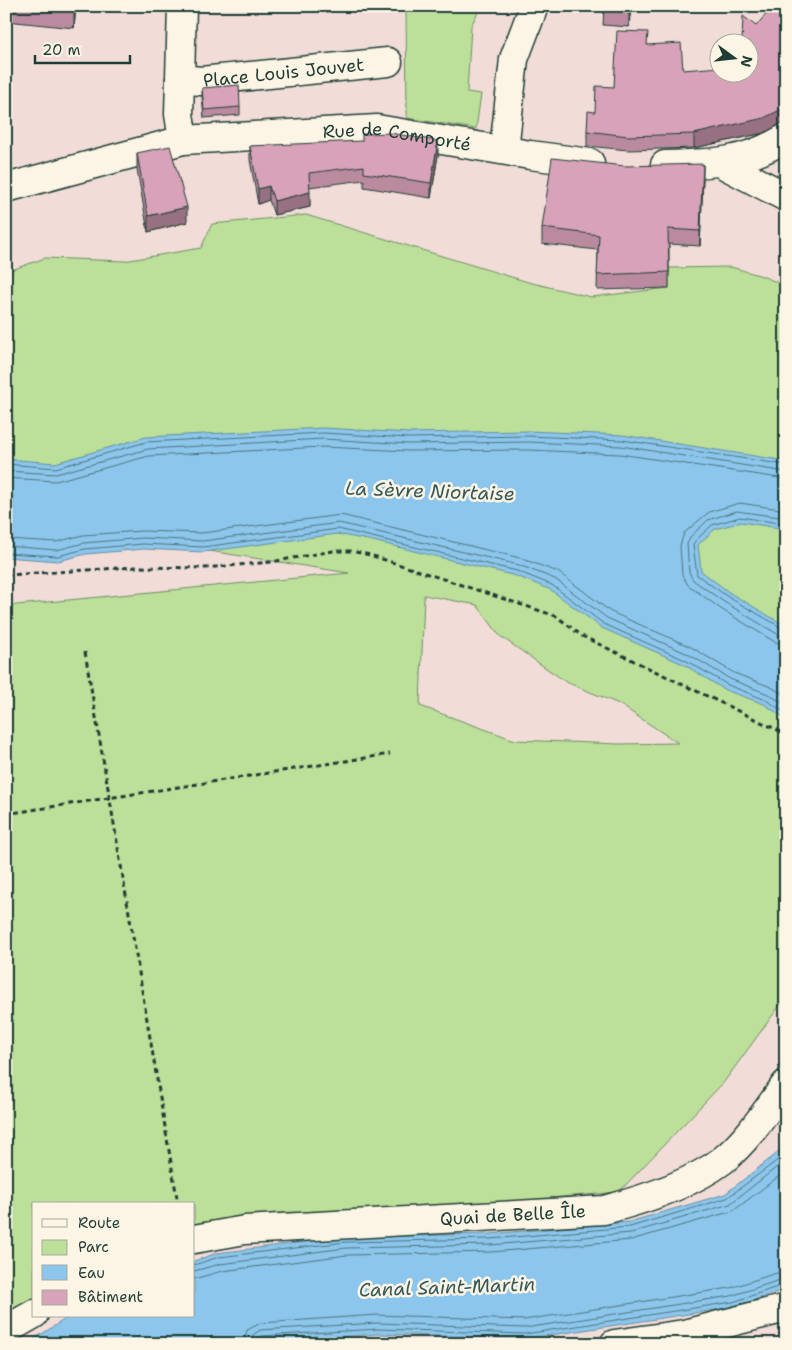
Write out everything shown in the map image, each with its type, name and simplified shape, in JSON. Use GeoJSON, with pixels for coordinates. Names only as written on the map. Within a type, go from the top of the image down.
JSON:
{"type":"FeatureCollection","features":[{"type":"Feature","properties":{"kind":"street","name":"Place Louis Jouvet"},"geometry":{"type":"LineString","coordinates":[[182,6],[180,114],[183,140]]}},
{"type":"Feature","properties":{"kind":"street"},"geometry":{"type":"LineString","coordinates":[[504,150],[514,59],[534,6]]}},
{"type":"Feature","properties":{"kind":"street","name":"Place Louis Jouvet"},"geometry":{"type":"LineString","coordinates":[[180,80],[201,81],[388,62]]}},
{"type":"Feature","properties":{"kind":"street","name":"Rue de Comporté"},"geometry":{"type":"LineString","coordinates":[[6,188],[183,140],[377,129],[504,150],[627,166],[721,163],[771,147],[786,137]]}},
{"type":"Feature","properties":{"kind":"street"},"geometry":{"type":"LineString","coordinates":[[721,163],[786,197]]}},
{"type":"Feature","properties":{"kind":"street","name":"Quai de Belle Île"},"geometry":{"type":"LineString","coordinates":[[195,1239],[245,1230],[604,1210],[630,1204],[647,1199],[685,1182],[723,1160],[759,1122],[786,1084]]}},
{"type":"Feature","properties":{"kind":"street"},"geometry":{"type":"LineString","coordinates":[[614,1344],[684,1334],[786,1308]]}},
{"type":"Feature","properties":{"kind":"street"},"geometry":{"type":"LineString","coordinates":[[6,1330],[32,1315]]}},
{"type":"Feature","properties":{"kind":"path"},"geometry":{"type":"LineString","coordinates":[[6,575],[136,567],[205,568],[271,562],[333,551],[370,555],[556,616],[582,636],[786,734]]}},
{"type":"Feature","properties":{"kind":"path"},"geometry":{"type":"LineString","coordinates":[[85,652],[178,1202]]}},
{"type":"Feature","properties":{"kind":"path"},"geometry":{"type":"LineString","coordinates":[[6,814],[390,754]]}},
{"type":"Feature","properties":{"kind":"green space"},"geometry":{"type":"Polygon","coordinates":[[[406,6],[481,6],[471,26],[467,92],[481,94],[476,129],[407,118],[406,6]]]}},
{"type":"Feature","properties":{"kind":"green space"},"geometry":{"type":"Polygon","coordinates":[[[306,215],[528,282],[591,297],[669,288],[669,268],[731,267],[762,276],[786,286],[786,997],[724,1082],[619,1192],[195,1229],[195,1202],[32,1202],[32,1304],[6,1318],[6,606],[349,573],[6,519],[6,272],[45,258],[124,261],[201,248],[212,224],[306,215]],[[424,595],[420,706],[515,740],[619,744],[678,743],[619,704],[566,682],[500,636],[477,605],[424,595]]]}},
{"type":"Feature","properties":{"kind":"water","name":"La Sèvre Niortaise"},"geometry":{"type":"Polygon","coordinates":[[[323,428],[409,433],[528,431],[622,435],[786,461],[786,529],[741,522],[715,529],[698,545],[701,571],[730,593],[786,626],[786,719],[764,704],[725,690],[683,664],[602,628],[551,590],[516,576],[373,541],[337,534],[203,552],[144,549],[86,554],[58,561],[6,557],[6,459],[55,463],[146,437],[323,428]]]}},
{"type":"Feature","properties":{"kind":"water","name":"Canal Saint-Martin"},"geometry":{"type":"Polygon","coordinates":[[[786,1142],[786,1289],[734,1307],[525,1339],[378,1334],[250,1344],[26,1344],[67,1318],[195,1318],[195,1261],[217,1253],[345,1237],[490,1234],[629,1222],[725,1194],[775,1155],[786,1142]]]}},
{"type":"Feature","properties":{"kind":"building"},"geometry":{"type":"Polygon","coordinates":[[[604,6],[629,6],[629,12],[603,9],[604,6]]]}},
{"type":"Feature","properties":{"kind":"building"},"geometry":{"type":"Polygon","coordinates":[[[773,6],[786,6],[786,107],[764,118],[694,134],[628,136],[587,131],[588,111],[595,112],[596,86],[614,87],[617,31],[648,32],[647,45],[681,43],[683,70],[710,68],[710,82],[760,82],[760,32],[742,32],[743,16],[756,26],[773,6]]]}},
{"type":"Feature","properties":{"kind":"building"},"geometry":{"type":"Polygon","coordinates":[[[239,85],[240,107],[204,110],[202,88],[239,85]]]}},
{"type":"Feature","properties":{"kind":"building"},"geometry":{"type":"Polygon","coordinates":[[[390,133],[438,141],[431,183],[364,173],[364,166],[309,173],[310,192],[274,201],[269,186],[258,189],[250,146],[362,141],[362,134],[390,133]]]}},
{"type":"Feature","properties":{"kind":"building"},"geometry":{"type":"Polygon","coordinates":[[[170,146],[187,207],[148,216],[137,153],[170,146]]]}},
{"type":"Feature","properties":{"kind":"building"},"geometry":{"type":"Polygon","coordinates":[[[552,158],[625,166],[703,164],[700,231],[668,229],[669,272],[597,275],[599,235],[542,228],[552,158]]]}}]}
